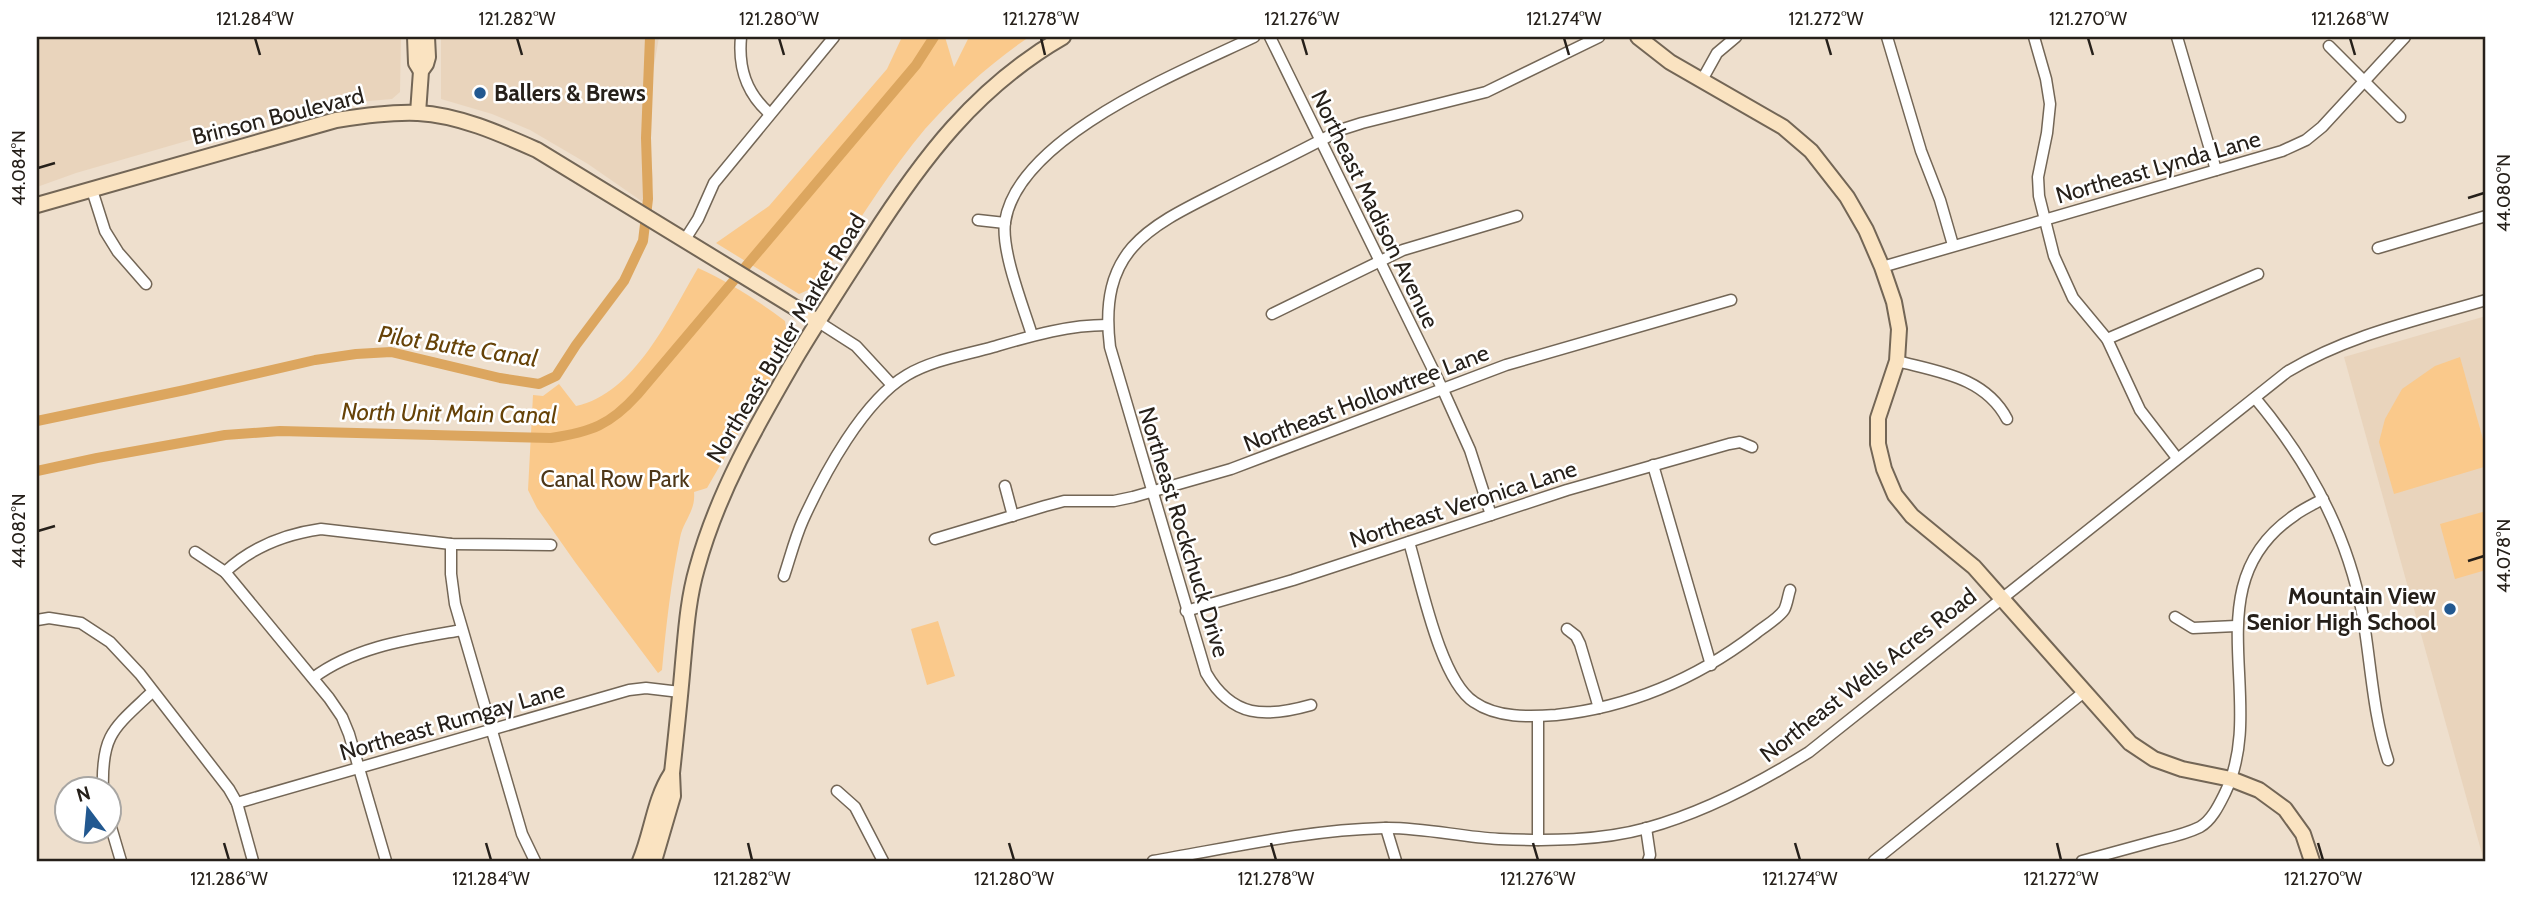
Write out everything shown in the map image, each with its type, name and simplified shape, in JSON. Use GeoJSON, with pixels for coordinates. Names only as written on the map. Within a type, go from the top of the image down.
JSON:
{"type":"FeatureCollection","features":[{"type":"Feature","properties":{"kind":"street"},"geometry":{"type":"LineString","coordinates":[[415,37],[416,63],[421,71]]}},
{"type":"Feature","properties":{"kind":"street"},"geometry":{"type":"LineString","coordinates":[[418,113],[421,71],[428,57],[427,37]]}},
{"type":"Feature","properties":{"kind":"street"},"geometry":{"type":"LineString","coordinates":[[741,37],[742,71],[748,88],[758,104],[770,114]]}},
{"type":"Feature","properties":{"kind":"street"},"geometry":{"type":"LineString","coordinates":[[684,242],[714,183],[834,37]]}},
{"type":"Feature","properties":{"kind":"street","name":"Northeast Butler Market Road"},"geometry":{"type":"LineString","coordinates":[[651,861],[673,796],[672,773],[690,599],[711,521],[732,473],[817,321],[933,148],[996,85],[1063,37]]}},
{"type":"Feature","properties":{"kind":"street"},"geometry":{"type":"LineString","coordinates":[[1032,335],[1009,260],[1005,223],[1012,201],[1026,175],[1066,139],[1129,98],[1254,37]]}},
{"type":"Feature","properties":{"kind":"street","name":"Northeast Madison Avenue"},"geometry":{"type":"LineString","coordinates":[[1270,37],[1443,390],[1470,450],[1491,515]]}},
{"type":"Feature","properties":{"kind":"street","name":"Northeast Rockchuck Drive"},"geometry":{"type":"LineString","coordinates":[[1311,705],[1285,712],[1261,714],[1242,709],[1216,690],[1206,673],[1110,347],[1107,325],[1114,278],[1125,256],[1142,235],[1169,217],[1321,141],[1362,123],[1486,92],[1599,37]]}},
{"type":"Feature","properties":{"kind":"street"},"geometry":{"type":"LineString","coordinates":[[1638,37],[1670,62],[1783,127],[1811,151],[1847,197],[1866,230],[1894,302],[1899,329],[1897,361],[1878,418],[1878,444],[1884,469],[1895,495],[1912,516],[1956,551],[2002,597],[2130,743],[2154,759],[2182,769],[2231,779],[2259,790],[2285,809],[2303,834],[2312,861]]}},
{"type":"Feature","properties":{"kind":"street"},"geometry":{"type":"LineString","coordinates":[[1702,80],[1717,53],[1735,37]]}},
{"type":"Feature","properties":{"kind":"street"},"geometry":{"type":"LineString","coordinates":[[1887,37],[1953,245]]}},
{"type":"Feature","properties":{"kind":"street"},"geometry":{"type":"LineString","coordinates":[[2034,37],[2050,104],[2038,177],[2043,220],[2062,278],[2073,298],[2107,339],[2140,410],[2177,458]]}},
{"type":"Feature","properties":{"kind":"street"},"geometry":{"type":"LineString","coordinates":[[2177,37],[2216,170]]}},
{"type":"Feature","properties":{"kind":"street","name":"Northeast Lynda Lane"},"geometry":{"type":"LineString","coordinates":[[1882,267],[2281,151],[2306,139],[2322,127],[2405,37]]}},
{"type":"Feature","properties":{"kind":"street"},"geometry":{"type":"LineString","coordinates":[[2329,46],[2400,117]]}},
{"type":"Feature","properties":{"kind":"street","name":"Brinson Boulevard"},"geometry":{"type":"LineString","coordinates":[[37,205],[336,120],[373,114],[418,113],[444,117],[502,135],[537,150],[817,321]]}},
{"type":"Feature","properties":{"kind":"street"},"geometry":{"type":"LineString","coordinates":[[92,190],[105,231],[118,252],[146,284]]}},
{"type":"Feature","properties":{"kind":"street"},"geometry":{"type":"LineString","coordinates":[[1272,314],[1378,261],[1420,244],[1517,216]]}},
{"type":"Feature","properties":{"kind":"street"},"geometry":{"type":"LineString","coordinates":[[2378,248],[2486,216]]}},
{"type":"Feature","properties":{"kind":"street"},"geometry":{"type":"LineString","coordinates":[[978,220],[1005,223]]}},
{"type":"Feature","properties":{"kind":"street"},"geometry":{"type":"LineString","coordinates":[[2107,339],[2258,274]]}},
{"type":"Feature","properties":{"kind":"street","name":"Northeast Hollowtree Lane"},"geometry":{"type":"LineString","coordinates":[[935,539],[1064,501],[1114,501],[1152,492],[1265,458],[1541,354],[1731,300]]}},
{"type":"Feature","properties":{"kind":"street","name":"Northeast Wells Acres Road"},"geometry":{"type":"LineString","coordinates":[[1153,861],[1180,859],[1337,830],[1414,828],[1496,839],[1581,838],[1646,828],[1713,805],[1762,782],[1809,752],[2287,372],[2315,355],[2344,343],[2486,300]]}},
{"type":"Feature","properties":{"kind":"street"},"geometry":{"type":"LineString","coordinates":[[817,321],[856,346],[892,385]]}},
{"type":"Feature","properties":{"kind":"street"},"geometry":{"type":"LineString","coordinates":[[784,576],[802,523],[824,479],[871,404],[892,385],[907,374],[928,365],[1032,335],[1079,325],[1107,325]]}},
{"type":"Feature","properties":{"kind":"street"},"geometry":{"type":"LineString","coordinates":[[1897,361],[1951,375],[1977,386],[1993,398],[2007,419]]}},
{"type":"Feature","properties":{"kind":"street"},"geometry":{"type":"LineString","coordinates":[[2255,398],[2297,452],[2323,499],[2353,573],[2376,710],[2388,760]]}},
{"type":"Feature","properties":{"kind":"street","name":"Northeast Veronica Lane"},"geometry":{"type":"LineString","coordinates":[[1186,611],[1293,580],[1567,490],[1653,465],[1729,444],[1741,442],[1752,447]]}},
{"type":"Feature","properties":{"kind":"street"},"geometry":{"type":"LineString","coordinates":[[1653,465],[1711,665]]}},
{"type":"Feature","properties":{"kind":"street"},"geometry":{"type":"LineString","coordinates":[[1005,486],[1013,516]]}},
{"type":"Feature","properties":{"kind":"street"},"geometry":{"type":"LineString","coordinates":[[2082,861],[2175,836],[2201,826],[2211,816],[2231,779],[2239,743],[2241,702],[2236,626],[2243,583],[2267,540],[2294,515],[2323,499]]}},
{"type":"Feature","properties":{"kind":"street"},"geometry":{"type":"LineString","coordinates":[[225,572],[255,550],[277,539],[321,529],[451,544],[551,545]]}},
{"type":"Feature","properties":{"kind":"street"},"geometry":{"type":"LineString","coordinates":[[1409,542],[1441,653],[1458,688],[1473,702],[1491,711],[1538,717],[1629,702],[1659,691],[1711,665],[1784,611],[1790,590]]}},
{"type":"Feature","properties":{"kind":"street"},"geometry":{"type":"LineString","coordinates":[[451,544],[451,574],[462,630],[522,834],[534,861]]}},
{"type":"Feature","properties":{"kind":"street"},"geometry":{"type":"LineString","coordinates":[[195,552],[225,572],[342,717],[386,861]]}},
{"type":"Feature","properties":{"kind":"street"},"geometry":{"type":"LineString","coordinates":[[2175,617],[2193,628],[2236,626]]}},
{"type":"Feature","properties":{"kind":"street"},"geometry":{"type":"LineString","coordinates":[[37,620],[49,618],[81,623],[110,642],[140,674],[211,764],[237,803],[253,861]]}},
{"type":"Feature","properties":{"kind":"street"},"geometry":{"type":"LineString","coordinates":[[1567,629],[1576,636],[1580,644],[1599,708]]}},
{"type":"Feature","properties":{"kind":"street"},"geometry":{"type":"LineString","coordinates":[[313,678],[324,670],[370,649],[462,630]]}},
{"type":"Feature","properties":{"kind":"street","name":"Northeast Rumgay Lane"},"geometry":{"type":"LineString","coordinates":[[237,803],[629,690],[646,688],[680,692]]}},
{"type":"Feature","properties":{"kind":"street"},"geometry":{"type":"LineString","coordinates":[[103,776],[105,747],[117,725],[152,692]]}},
{"type":"Feature","properties":{"kind":"street"},"geometry":{"type":"LineString","coordinates":[[1874,861],[2084,692]]}},
{"type":"Feature","properties":{"kind":"street"},"geometry":{"type":"LineString","coordinates":[[1538,717],[1538,840]]}},
{"type":"Feature","properties":{"kind":"street","name":"Northeast Butler Market Road"},"geometry":{"type":"LineString","coordinates":[[640,861],[663,786],[672,773]]}},
{"type":"Feature","properties":{"kind":"street"},"geometry":{"type":"LineString","coordinates":[[651,861],[663,786]]}},
{"type":"Feature","properties":{"kind":"street"},"geometry":{"type":"LineString","coordinates":[[837,791],[855,807],[883,861]]}},
{"type":"Feature","properties":{"kind":"street"},"geometry":{"type":"LineString","coordinates":[[1386,828],[1395,861]]}},
{"type":"Feature","properties":{"kind":"street"},"geometry":{"type":"LineString","coordinates":[[1646,828],[1650,855],[1648,861]]}},
{"type":"Feature","properties":{"kind":"shaded area"},"geometry":{"type":"Polygon","coordinates":[[[37,37],[401,37],[400,92],[392,99],[322,105],[228,129],[37,187],[37,37]]]}},
{"type":"Feature","properties":{"kind":"shaded area"},"geometry":{"type":"Polygon","coordinates":[[[441,37],[659,37],[653,72],[650,146],[653,179],[650,207],[588,164],[530,130],[492,114],[441,99],[441,37]]]}},
{"type":"Feature","properties":{"kind":"shaded area","name":"Mountain View Senior High School"},"geometry":{"type":"Polygon","coordinates":[[[2486,316],[2486,861],[2484,861],[2344,357],[2486,316]]]}},
{"type":"Feature","properties":{"kind":"green space"},"geometry":{"type":"Polygon","coordinates":[[[902,37],[945,37],[954,67],[969,37],[1029,37],[974,80],[925,129],[882,187],[815,287],[799,294],[716,243],[769,206],[887,69],[902,37]]]}},
{"type":"Feature","properties":{"kind":"green space","name":"Canal Row Park"},"geometry":{"type":"Polygon","coordinates":[[[698,268],[743,292],[785,321],[787,335],[793,339],[707,488],[694,492],[693,505],[680,538],[662,670],[658,673],[575,562],[537,508],[528,490],[533,395],[543,396],[559,384],[576,406],[597,399],[616,386],[649,350],[698,268]]]}},
{"type":"Feature","properties":{"kind":"green space"},"geometry":{"type":"Polygon","coordinates":[[[2460,357],[2486,450],[2484,467],[2394,494],[2379,442],[2385,419],[2402,389],[2435,366],[2460,357]]]}},
{"type":"Feature","properties":{"kind":"green space"},"geometry":{"type":"Polygon","coordinates":[[[2486,511],[2486,570],[2455,579],[2440,524],[2486,511]]]}},
{"type":"Feature","properties":{"kind":"green space"},"geometry":{"type":"Polygon","coordinates":[[[938,621],[955,676],[927,685],[911,629],[938,621]]]}},
{"type":"Feature","properties":{"kind":"waterway","name":"Pilot Butte Canal"},"geometry":{"type":"LineString","coordinates":[[37,421],[315,360],[356,354],[391,352],[500,378],[539,384],[556,376],[624,281],[643,241],[648,199],[646,138],[650,37]]}},
{"type":"Feature","properties":{"kind":"waterway","name":"North Unit Main Canal"},"geometry":{"type":"LineString","coordinates":[[37,471],[225,435],[280,431],[551,438],[599,426],[618,414],[637,395],[916,65],[934,37]]}},
{"type":"Feature","properties":{"kind":"place","name":"Ballers & Brews"},"geometry":{"type":"Point","coordinates":[480,93]}},
{"type":"Feature","properties":{"kind":"place","name":"Mountain View Senior High School"},"geometry":{"type":"Point","coordinates":[2450,609]}}]}
